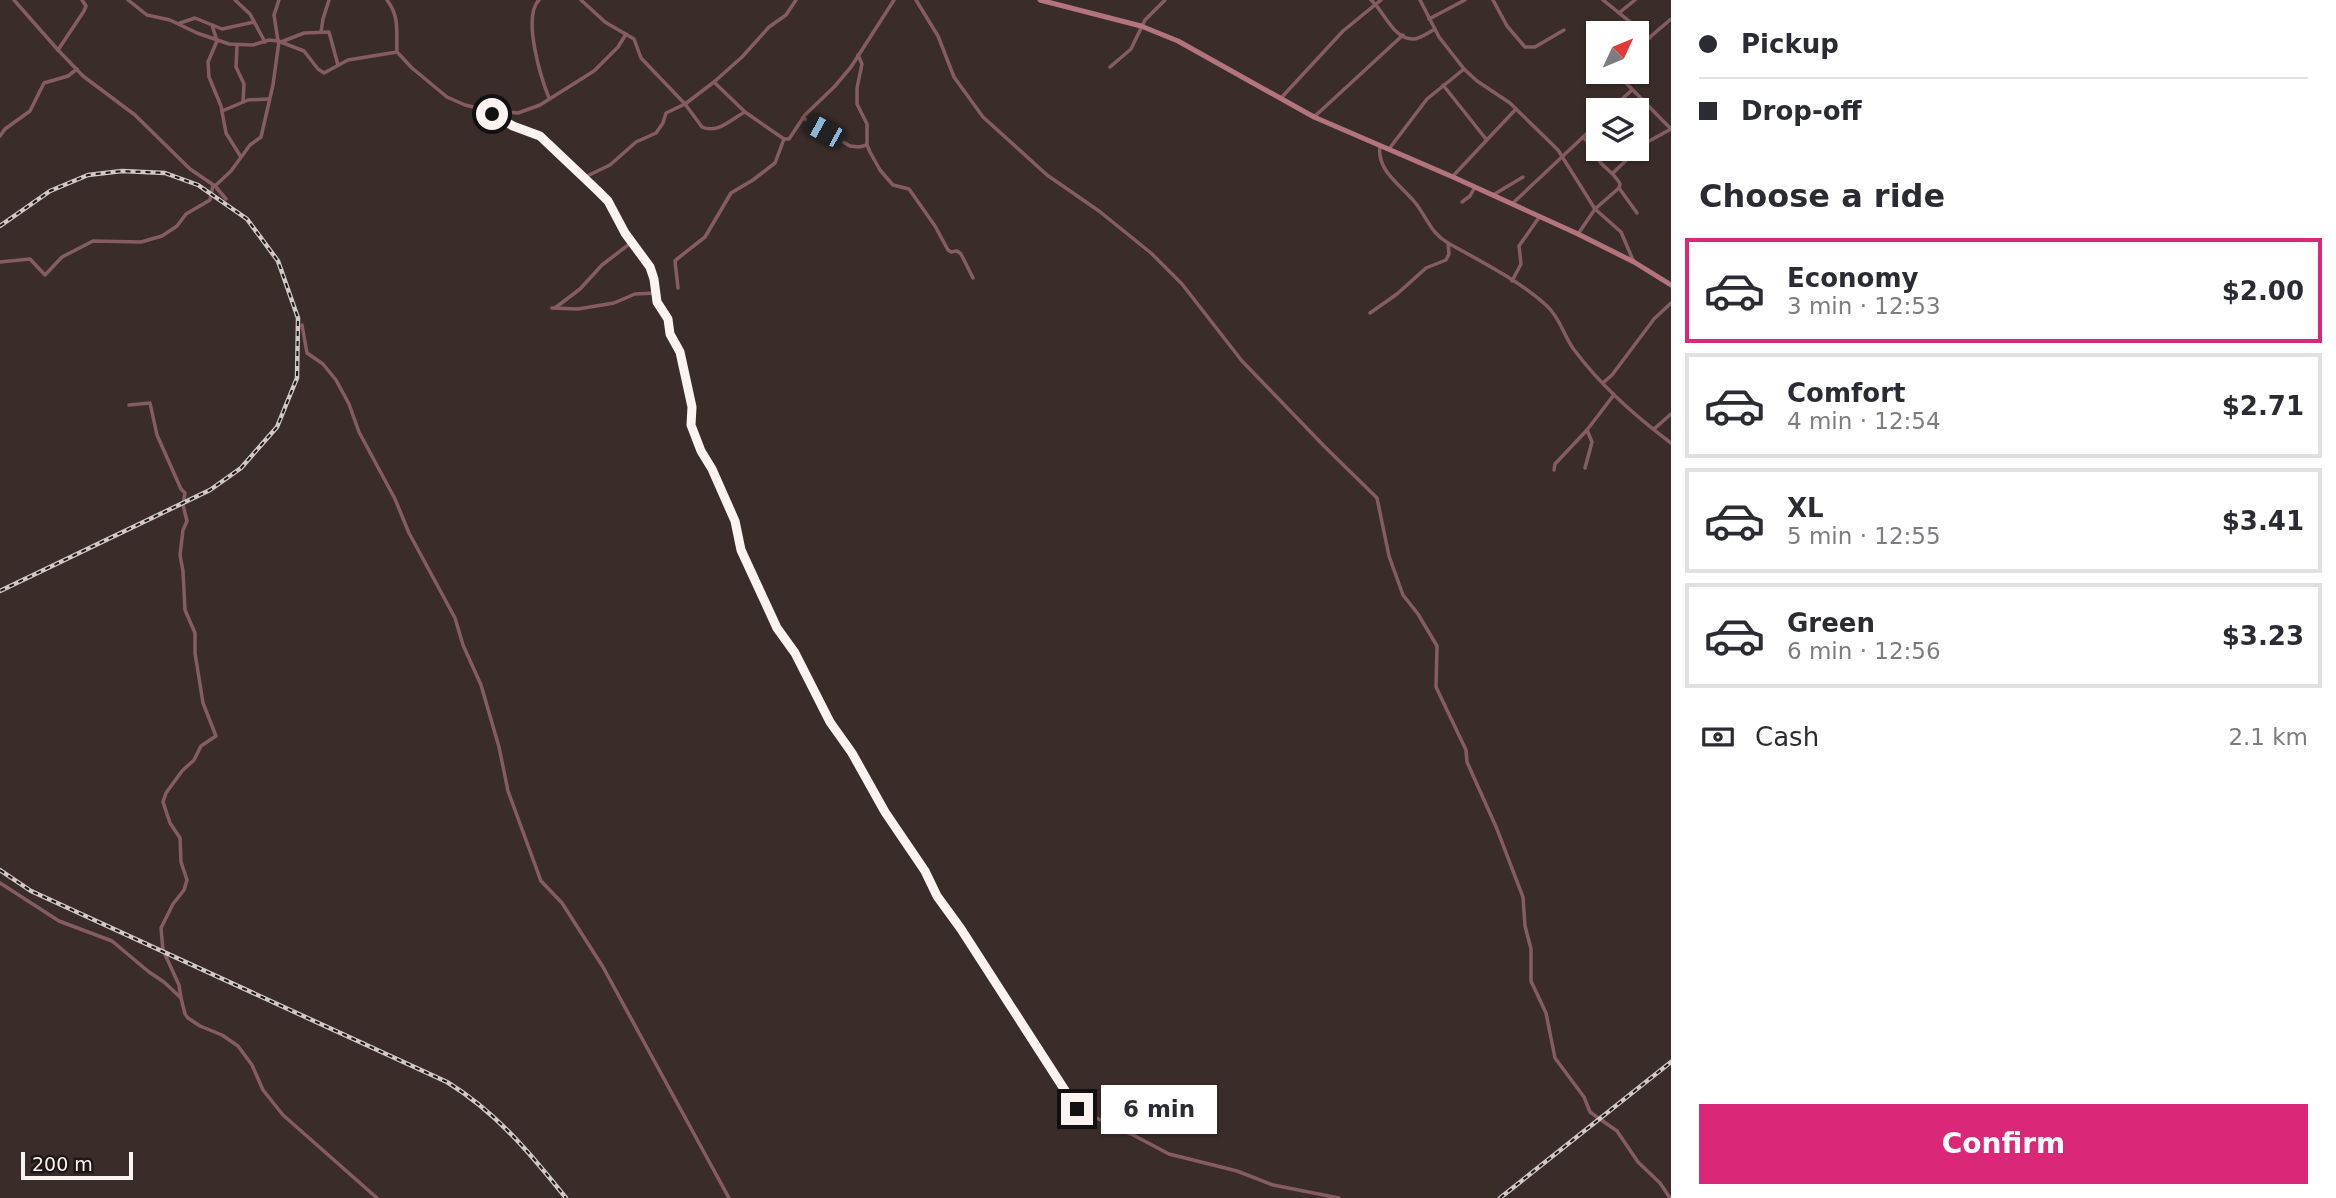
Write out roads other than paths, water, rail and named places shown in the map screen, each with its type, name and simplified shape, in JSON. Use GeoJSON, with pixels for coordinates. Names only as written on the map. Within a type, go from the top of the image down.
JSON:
{"type":"FeatureCollection","features":[{"type":"Feature","properties":{"kind":"street"},"geometry":{"type":"LineString","coordinates":[[15,0],[89,81],[135,115],[190,169],[226,198]]}},
{"type":"Feature","properties":{"kind":"street"},"geometry":{"type":"LineString","coordinates":[[58,50],[84,11],[86,6],[82,0]]}},
{"type":"Feature","properties":{"kind":"street"},"geometry":{"type":"LineString","coordinates":[[128,0],[147,15],[179,23],[218,41],[237,46],[279,41],[304,33],[328,32],[338,65]]}},
{"type":"Feature","properties":{"kind":"street"},"geometry":{"type":"LineString","coordinates":[[235,0],[249,12],[265,42]]}},
{"type":"Feature","properties":{"kind":"street"},"geometry":{"type":"LineString","coordinates":[[0,262],[30,259],[44,275],[62,257],[93,241],[141,242],[158,238],[177,226],[186,214],[210,200],[214,186],[231,171],[250,145],[261,137],[277,65],[279,41],[274,15],[279,0]]}},
{"type":"Feature","properties":{"kind":"street"},"geometry":{"type":"LineString","coordinates":[[321,32],[329,0]]}},
{"type":"Feature","properties":{"kind":"street"},"geometry":{"type":"LineString","coordinates":[[387,0],[398,25],[397,52],[447,97],[486,110],[518,113],[530,110],[594,71],[621,44],[626,34]]}},
{"type":"Feature","properties":{"kind":"street"},"geometry":{"type":"LineString","coordinates":[[539,0],[535,4],[533,14],[535,50],[550,99]]}},
{"type":"Feature","properties":{"kind":"street"},"geometry":{"type":"LineString","coordinates":[[581,0],[601,19],[636,41],[644,61],[685,104],[705,130],[725,125],[745,112]]}},
{"type":"Feature","properties":{"kind":"street"},"geometry":{"type":"LineString","coordinates":[[583,178],[610,165],[636,142],[656,133],[666,113],[685,104],[714,82],[742,57],[769,27],[786,15],[796,0]]}},
{"type":"Feature","properties":{"kind":"street"},"geometry":{"type":"LineString","coordinates":[[784,139],[791,137],[803,118],[835,86],[894,0]]}},
{"type":"Feature","properties":{"kind":"street"},"geometry":{"type":"LineString","coordinates":[[916,0],[938,36],[954,78],[983,117],[1047,175],[1099,211],[1152,253],[1182,285],[1242,361],[1377,498],[1389,556],[1403,595],[1437,646],[1437,691],[1466,750],[1467,762],[1497,829],[1522,897],[1531,949],[1531,981],[1546,1013],[1555,1058],[1584,1097],[1590,1112],[1617,1131],[1638,1162],[1670,1198]]}},
{"type":"Feature","properties":{"kind":"street"},"geometry":{"type":"LineString","coordinates":[[1040,0],[1141,26],[1178,41],[1314,117],[1578,234],[1634,262],[1671,285]]}},
{"type":"Feature","properties":{"kind":"street"},"geometry":{"type":"LineString","coordinates":[[1071,8],[1072,0]]}},
{"type":"Feature","properties":{"kind":"street"},"geometry":{"type":"LineString","coordinates":[[1110,67],[1131,49],[1141,26],[1165,0]]}},
{"type":"Feature","properties":{"kind":"street"},"geometry":{"type":"LineString","coordinates":[[1371,0],[1393,28],[1403,35],[1416,39],[1435,29]]}},
{"type":"Feature","properties":{"kind":"street"},"geometry":{"type":"LineString","coordinates":[[1280,98],[1343,31],[1381,0]]}},
{"type":"Feature","properties":{"kind":"street"},"geometry":{"type":"LineString","coordinates":[[1420,0],[1435,29],[1464,69],[1516,109],[1563,156],[1595,209],[1621,232],[1634,262]]}},
{"type":"Feature","properties":{"kind":"street"},"geometry":{"type":"LineString","coordinates":[[1429,19],[1465,0]]}},
{"type":"Feature","properties":{"kind":"street"},"geometry":{"type":"LineString","coordinates":[[1493,0],[1507,26],[1527,48],[1535,47],[1564,30]]}},
{"type":"Feature","properties":{"kind":"street"},"geometry":{"type":"LineString","coordinates":[[1602,0],[1650,38],[1671,19]]}},
{"type":"Feature","properties":{"kind":"street"},"geometry":{"type":"LineString","coordinates":[[1619,13],[1635,0]]}},
{"type":"Feature","properties":{"kind":"street"},"geometry":{"type":"LineString","coordinates":[[179,23],[195,18],[225,29],[254,22]]}},
{"type":"Feature","properties":{"kind":"street"},"geometry":{"type":"LineString","coordinates":[[212,25],[218,41],[208,62],[208,73],[222,111],[226,133],[241,157]]}},
{"type":"Feature","properties":{"kind":"street"},"geometry":{"type":"LineString","coordinates":[[1314,117],[1403,35]]}},
{"type":"Feature","properties":{"kind":"street"},"geometry":{"type":"LineString","coordinates":[[279,41],[304,51],[322,72],[327,73],[348,60],[397,52]]}},
{"type":"Feature","properties":{"kind":"street"},"geometry":{"type":"LineString","coordinates":[[237,46],[236,67],[244,84],[243,102]]}},
{"type":"Feature","properties":{"kind":"street"},"geometry":{"type":"LineString","coordinates":[[858,55],[862,64],[857,100],[859,111],[867,124],[867,145],[880,170],[896,187],[909,189],[948,250],[961,254],[973,278]]}},
{"type":"Feature","properties":{"kind":"street"},"geometry":{"type":"LineString","coordinates":[[0,136],[30,110],[44,83],[68,76],[77,69]]}},
{"type":"Feature","properties":{"kind":"street"},"geometry":{"type":"LineString","coordinates":[[1389,149],[1427,99],[1464,69]]}},
{"type":"Feature","properties":{"kind":"street"},"geometry":{"type":"LineString","coordinates":[[714,82],[745,112],[784,139]]}},
{"type":"Feature","properties":{"kind":"street"},"geometry":{"type":"LineString","coordinates":[[1613,173],[1642,145],[1671,129],[1627,84]]}},
{"type":"Feature","properties":{"kind":"street"},"geometry":{"type":"LineString","coordinates":[[1443,85],[1486,139]]}},
{"type":"Feature","properties":{"kind":"street"},"geometry":{"type":"LineString","coordinates":[[1624,98],[1633,90]]}},
{"type":"Feature","properties":{"kind":"street"},"geometry":{"type":"LineString","coordinates":[[222,111],[243,102],[269,99]]}},
{"type":"Feature","properties":{"kind":"street"},"geometry":{"type":"LineString","coordinates":[[1453,177],[1516,109]]}},
{"type":"Feature","properties":{"kind":"street"},"geometry":{"type":"LineString","coordinates":[[486,110],[501,120],[540,136],[608,201],[621,228],[650,267],[657,302],[668,319],[670,334],[680,352],[692,407],[691,423],[694,432],[735,521],[741,550],[777,628],[795,653],[830,722],[925,871],[937,896],[1077,1109],[1169,1154],[1237,1171],[1273,1185],[1339,1198]]}},
{"type":"Feature","properties":{"kind":"street"},"geometry":{"type":"LineString","coordinates":[[803,118],[850,146],[867,145]]}},
{"type":"Feature","properties":{"kind":"street"},"geometry":{"type":"LineString","coordinates":[[1512,204],[1586,134]]}},
{"type":"Feature","properties":{"kind":"street"},"geometry":{"type":"LineString","coordinates":[[1583,137],[1590,143],[1600,162],[1619,181],[1619,188],[1637,213]]}},
{"type":"Feature","properties":{"kind":"street"},"geometry":{"type":"LineString","coordinates":[[678,288],[675,265],[677,259],[705,237],[731,192],[775,163],[784,139]]}},
{"type":"Feature","properties":{"kind":"street"},"geometry":{"type":"LineString","coordinates":[[1380,146],[1380,158],[1387,170],[1416,203],[1434,233],[1512,281],[1555,314],[1572,347],[1613,396],[1671,443]]}},
{"type":"Feature","properties":{"kind":"street"},"geometry":{"type":"LineString","coordinates":[[1493,195],[1523,177]]}},
{"type":"Feature","properties":{"kind":"street"},"geometry":{"type":"LineString","coordinates":[[1462,202],[1470,196],[1475,187]]}},
{"type":"Feature","properties":{"kind":"street"},"geometry":{"type":"LineString","coordinates":[[1578,234],[1595,209],[1619,188]]}},
{"type":"Feature","properties":{"kind":"street"},"geometry":{"type":"LineString","coordinates":[[1512,281],[1521,264],[1518,248],[1520,242],[1539,216]]}},
{"type":"Feature","properties":{"kind":"street"},"geometry":{"type":"LineString","coordinates":[[632,242],[602,265],[580,289],[553,308],[578,309],[614,303],[635,294],[656,293]]}},
{"type":"Feature","properties":{"kind":"street"},"geometry":{"type":"LineString","coordinates":[[1370,313],[1397,294],[1426,268],[1446,260],[1449,254],[1448,243]]}},
{"type":"Feature","properties":{"kind":"street"},"geometry":{"type":"LineString","coordinates":[[1604,382],[1654,319],[1671,303]]}},
{"type":"Feature","properties":{"kind":"street"},"geometry":{"type":"LineString","coordinates":[[302,325],[307,353],[323,364],[336,380],[409,533],[455,618],[463,645],[481,685],[508,791],[541,881],[570,914],[603,967],[729,1198]]}},
{"type":"Feature","properties":{"kind":"street"},"geometry":{"type":"LineString","coordinates":[[1554,470],[1555,464],[1587,430],[1613,396]]}},
{"type":"Feature","properties":{"kind":"street"},"geometry":{"type":"LineString","coordinates":[[129,405],[150,403],[158,435],[185,493],[183,505],[187,521],[183,530],[180,559],[185,610],[195,633],[203,704],[216,736],[201,746],[195,758],[166,793],[163,802],[170,823],[180,838],[181,862],[187,880],[185,889],[170,908],[161,928],[163,950],[177,980],[188,1018],[238,1046],[252,1065],[263,1090],[284,1115],[377,1198]]}},
{"type":"Feature","properties":{"kind":"street"},"geometry":{"type":"LineString","coordinates":[[1654,429],[1671,414]]}},
{"type":"Feature","properties":{"kind":"street"},"geometry":{"type":"LineString","coordinates":[[1585,468],[1592,442],[1587,430]]}},
{"type":"Feature","properties":{"kind":"street"},"geometry":{"type":"LineString","coordinates":[[0,883],[59,921],[112,941],[181,998]]}},
{"type":"Feature","properties":{"kind":"railway"},"geometry":{"type":"LineString","coordinates":[[0,226],[50,191],[88,175],[122,171],[165,173],[198,185],[247,219],[278,261],[298,318],[297,378],[277,427],[241,468],[210,490],[0,591]]}},
{"type":"Feature","properties":{"kind":"railway"},"geometry":{"type":"LineString","coordinates":[[0,870],[31,891],[447,1082],[497,1120],[566,1198]]}},
{"type":"Feature","properties":{"kind":"railway"},"geometry":{"type":"LineString","coordinates":[[1500,1198],[1671,1062]]}}]}
